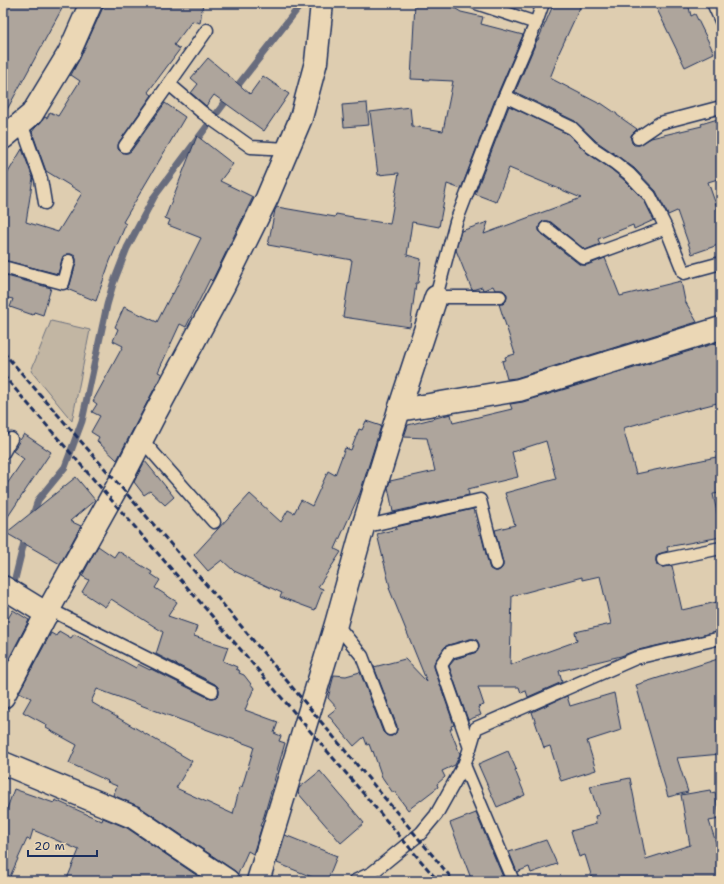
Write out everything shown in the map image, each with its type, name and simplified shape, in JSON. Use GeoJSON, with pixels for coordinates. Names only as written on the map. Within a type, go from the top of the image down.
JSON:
{"type":"FeatureCollection","features":[{"type":"Feature","properties":{"kind":"street"},"geometry":{"type":"LineString","coordinates":[[3,138],[32,114],[69,53],[91,3]]}},
{"type":"Feature","properties":{"kind":"street"},"geometry":{"type":"LineString","coordinates":[[3,697],[122,478],[224,285],[267,198],[301,118],[316,62],[322,3]]}},
{"type":"Feature","properties":{"kind":"street"},"geometry":{"type":"LineString","coordinates":[[258,881],[336,624],[363,527],[436,297]]}},
{"type":"Feature","properties":{"kind":"street"},"geometry":{"type":"LineString","coordinates":[[399,410],[519,390],[721,328]]}},
{"type":"Feature","properties":{"kind":"street"},"geometry":{"type":"LineString","coordinates":[[10,591],[48,612]]}},
{"type":"Feature","properties":{"kind":"street"},"geometry":{"type":"LineString","coordinates":[[3,763],[133,817],[228,881]]}},
{"type":"Feature","properties":{"kind":"lane"},"geometry":{"type":"LineString","coordinates":[[476,3],[536,23]]}},
{"type":"Feature","properties":{"kind":"lane"},"geometry":{"type":"LineString","coordinates":[[500,297],[436,297],[456,222],[543,3]]}},
{"type":"Feature","properties":{"kind":"lane"},"geometry":{"type":"LineString","coordinates":[[713,3],[721,21]]}},
{"type":"Feature","properties":{"kind":"lane"},"geometry":{"type":"LineString","coordinates":[[125,146],[207,30]]}},
{"type":"Feature","properties":{"kind":"lane"},"geometry":{"type":"LineString","coordinates":[[169,84],[203,113],[251,147],[288,149]]}},
{"type":"Feature","properties":{"kind":"lane"},"geometry":{"type":"LineString","coordinates":[[505,96],[572,128],[591,147],[629,174],[650,196],[666,228],[684,273],[721,263]]}},
{"type":"Feature","properties":{"kind":"lane"},"geometry":{"type":"LineString","coordinates":[[638,138],[660,123],[721,107]]}},
{"type":"Feature","properties":{"kind":"lane"},"geometry":{"type":"LineString","coordinates":[[21,123],[41,179],[45,204]]}},
{"type":"Feature","properties":{"kind":"lane"},"geometry":{"type":"LineString","coordinates":[[546,228],[584,258],[666,228]]}},
{"type":"Feature","properties":{"kind":"lane"},"geometry":{"type":"LineString","coordinates":[[3,267],[63,283],[69,261]]}},
{"type":"Feature","properties":{"kind":"lane"},"geometry":{"type":"LineString","coordinates":[[3,453],[10,439]]}},
{"type":"Feature","properties":{"kind":"lane"},"geometry":{"type":"LineString","coordinates":[[142,440],[214,522]]}},
{"type":"Feature","properties":{"kind":"lane"},"geometry":{"type":"LineString","coordinates":[[363,527],[480,500],[496,564]]}},
{"type":"Feature","properties":{"kind":"lane"},"geometry":{"type":"LineString","coordinates":[[662,560],[721,548]]}},
{"type":"Feature","properties":{"kind":"lane"},"geometry":{"type":"LineString","coordinates":[[48,612],[212,691]]}},
{"type":"Feature","properties":{"kind":"lane"},"geometry":{"type":"LineString","coordinates":[[336,624],[362,656],[390,729]]}},
{"type":"Feature","properties":{"kind":"lane"},"geometry":{"type":"LineString","coordinates":[[355,881],[372,873],[421,833],[436,815],[464,765],[476,728],[636,658],[721,638]]}},
{"type":"Feature","properties":{"kind":"lane"},"geometry":{"type":"LineString","coordinates":[[470,748],[441,665],[450,652],[472,646]]}},
{"type":"Feature","properties":{"kind":"lane"},"geometry":{"type":"LineString","coordinates":[[464,765],[513,881]]}},
{"type":"Feature","properties":{"kind":"shaded area"},"geometry":{"type":"Polygon","coordinates":[[[51,321],[90,330],[72,421],[31,371],[51,321]]]}},
{"type":"Feature","properties":{"kind":"building"},"geometry":{"type":"Polygon","coordinates":[[[3,3],[65,3],[3,117],[3,3]]]}},
{"type":"Feature","properties":{"kind":"building"},"geometry":{"type":"Polygon","coordinates":[[[105,3],[203,3],[200,23],[192,21],[174,45],[180,49],[148,92],[152,95],[119,142],[118,149],[121,152],[128,153],[131,151],[165,103],[185,117],[123,222],[126,224],[110,261],[96,301],[67,289],[70,285],[76,263],[75,256],[71,254],[63,256],[58,274],[3,260],[3,194],[6,176],[22,149],[33,178],[26,222],[58,232],[82,193],[46,171],[32,132],[45,117],[47,118],[50,112],[58,116],[80,81],[71,75],[105,3]]]}},
{"type":"Feature","properties":{"kind":"building"},"geometry":{"type":"Polygon","coordinates":[[[415,3],[446,3],[461,12],[483,17],[481,24],[523,35],[494,102],[461,189],[447,184],[439,227],[412,222],[407,255],[421,259],[410,327],[343,317],[352,260],[268,245],[275,210],[277,207],[335,217],[336,214],[390,224],[399,173],[378,175],[370,112],[410,107],[412,126],[443,131],[453,81],[411,79],[415,3]]]}},
{"type":"Feature","properties":{"kind":"building"},"geometry":{"type":"Polygon","coordinates":[[[554,3],[582,3],[558,55],[550,78],[600,104],[601,103],[637,129],[631,135],[632,143],[634,145],[639,145],[651,138],[702,126],[701,124],[721,118],[721,178],[708,182],[721,219],[721,244],[692,254],[677,211],[668,215],[656,191],[634,168],[596,141],[575,121],[515,92],[554,3]]]}},
{"type":"Feature","properties":{"kind":"building"},"geometry":{"type":"Polygon","coordinates":[[[654,3],[688,3],[691,16],[695,14],[714,53],[685,67],[654,3]]]}},
{"type":"Feature","properties":{"kind":"building"},"geometry":{"type":"Polygon","coordinates":[[[208,58],[250,94],[263,76],[289,94],[264,131],[214,95],[206,106],[191,93],[198,84],[191,78],[208,58]]]}},
{"type":"Feature","properties":{"kind":"building"},"geometry":{"type":"Polygon","coordinates":[[[367,103],[369,125],[344,127],[342,105],[367,103]]]}},
{"type":"Feature","properties":{"kind":"building"},"geometry":{"type":"Polygon","coordinates":[[[509,106],[568,134],[587,153],[611,169],[624,180],[644,200],[654,220],[634,229],[633,225],[598,239],[600,244],[585,250],[551,222],[543,221],[540,224],[539,231],[541,234],[579,264],[587,265],[605,258],[620,296],[681,281],[685,301],[697,322],[516,378],[507,379],[502,361],[506,360],[505,357],[515,354],[499,304],[503,304],[506,301],[507,294],[503,290],[495,290],[493,286],[484,290],[482,287],[472,290],[456,250],[461,231],[488,222],[484,234],[581,198],[509,168],[496,202],[475,194],[509,106]]]}},
{"type":"Feature","properties":{"kind":"building"},"geometry":{"type":"Polygon","coordinates":[[[197,136],[233,164],[220,181],[253,197],[212,281],[210,279],[186,327],[180,324],[158,372],[162,374],[117,460],[97,441],[99,437],[91,432],[100,416],[92,412],[97,404],[93,401],[123,346],[113,341],[118,329],[115,327],[124,307],[157,322],[201,238],[168,225],[170,220],[165,218],[197,136]]]}},
{"type":"Feature","properties":{"kind":"building"},"geometry":{"type":"Polygon","coordinates":[[[3,275],[51,288],[43,315],[34,312],[33,315],[10,307],[13,299],[3,297],[3,275]]]}},
{"type":"Feature","properties":{"kind":"building"},"geometry":{"type":"Polygon","coordinates":[[[716,343],[721,361],[721,402],[686,410],[623,428],[636,474],[721,456],[721,493],[713,494],[721,537],[667,547],[668,551],[658,554],[656,561],[657,565],[661,567],[672,566],[682,610],[721,601],[721,631],[634,651],[621,656],[559,671],[562,682],[528,697],[526,691],[521,693],[519,687],[478,687],[484,705],[478,707],[481,715],[468,720],[449,666],[455,659],[477,652],[479,644],[477,640],[470,639],[448,645],[444,648],[435,661],[434,667],[454,725],[451,726],[452,729],[450,729],[460,754],[455,765],[442,771],[445,777],[437,784],[438,787],[408,810],[394,791],[393,793],[382,777],[373,751],[372,752],[369,744],[367,745],[364,737],[354,746],[328,715],[337,708],[328,698],[334,675],[346,676],[360,672],[383,732],[388,736],[392,736],[396,733],[397,726],[374,667],[405,659],[427,682],[389,588],[377,534],[397,529],[396,527],[473,509],[490,569],[498,571],[503,566],[503,563],[495,530],[515,525],[505,493],[556,479],[546,441],[512,452],[518,477],[468,489],[469,495],[393,512],[388,487],[390,481],[435,471],[427,438],[404,437],[408,425],[451,414],[453,423],[512,409],[510,404],[523,402],[716,343]],[[600,576],[582,580],[582,577],[512,596],[510,665],[577,641],[575,632],[611,624],[600,576]]]}},
{"type":"Feature","properties":{"kind":"building"},"geometry":{"type":"Polygon","coordinates":[[[366,421],[381,426],[360,493],[335,549],[341,552],[318,587],[323,589],[315,610],[280,597],[282,593],[234,571],[222,560],[208,571],[194,555],[250,494],[281,522],[288,510],[294,513],[301,500],[312,506],[328,471],[335,475],[345,448],[351,450],[359,429],[362,430],[366,421]]]}},
{"type":"Feature","properties":{"kind":"building"},"geometry":{"type":"Polygon","coordinates":[[[24,434],[51,452],[3,524],[3,490],[24,459],[13,451],[24,434]]]}},
{"type":"Feature","properties":{"kind":"building"},"geometry":{"type":"Polygon","coordinates":[[[145,461],[174,497],[165,505],[150,491],[144,495],[134,482],[145,461]]]}},
{"type":"Feature","properties":{"kind":"building"},"geometry":{"type":"Polygon","coordinates":[[[76,477],[95,500],[70,521],[81,526],[60,564],[6,533],[76,477]]]}},
{"type":"Feature","properties":{"kind":"building"},"geometry":{"type":"Polygon","coordinates":[[[98,546],[114,557],[118,551],[152,572],[151,574],[160,580],[155,588],[177,602],[168,616],[197,626],[194,636],[228,647],[223,661],[237,667],[236,669],[240,671],[239,673],[244,675],[254,688],[245,710],[278,722],[274,733],[281,736],[279,741],[285,743],[253,854],[248,851],[238,874],[140,807],[113,795],[117,786],[69,763],[77,745],[46,728],[47,725],[23,712],[31,698],[19,692],[51,633],[56,636],[59,631],[71,638],[74,634],[136,668],[138,664],[150,670],[151,669],[209,698],[216,697],[219,694],[218,687],[215,684],[156,654],[163,632],[111,599],[105,607],[82,592],[89,580],[82,576],[98,546]],[[97,689],[91,702],[192,761],[176,788],[233,814],[240,786],[242,787],[254,747],[97,689]]]}},
{"type":"Feature","properties":{"kind":"building"},"geometry":{"type":"Polygon","coordinates":[[[13,610],[29,620],[3,670],[3,627],[13,610]]]}},
{"type":"Feature","properties":{"kind":"building"},"geometry":{"type":"Polygon","coordinates":[[[721,658],[721,754],[677,758],[688,792],[668,797],[636,685],[721,658]]]}},
{"type":"Feature","properties":{"kind":"building"},"geometry":{"type":"Polygon","coordinates":[[[614,693],[621,730],[587,741],[596,770],[561,781],[550,746],[544,748],[532,712],[567,696],[570,706],[614,693]]]}},
{"type":"Feature","properties":{"kind":"building"},"geometry":{"type":"Polygon","coordinates":[[[508,751],[525,795],[497,807],[478,764],[508,751]]]}},
{"type":"Feature","properties":{"kind":"building"},"geometry":{"type":"Polygon","coordinates":[[[320,771],[364,823],[341,843],[298,793],[299,788],[320,771]]]}},
{"type":"Feature","properties":{"kind":"building"},"geometry":{"type":"Polygon","coordinates":[[[630,778],[646,859],[690,845],[681,795],[710,790],[711,793],[715,792],[720,819],[709,821],[721,858],[721,881],[593,881],[585,855],[579,857],[571,831],[596,824],[595,816],[599,815],[590,786],[630,778]]]}},
{"type":"Feature","properties":{"kind":"building"},"geometry":{"type":"Polygon","coordinates":[[[14,789],[54,803],[55,800],[102,821],[103,818],[127,828],[205,881],[66,881],[79,850],[33,830],[30,840],[27,839],[8,881],[3,881],[3,820],[14,789]]]}},
{"type":"Feature","properties":{"kind":"building"},"geometry":{"type":"Polygon","coordinates":[[[476,813],[503,877],[493,881],[472,881],[450,823],[476,813]]]}},
{"type":"Feature","properties":{"kind":"building"},"geometry":{"type":"Polygon","coordinates":[[[285,835],[337,856],[327,881],[322,881],[277,863],[285,835]]]}},
{"type":"Feature","properties":{"kind":"building"},"geometry":{"type":"Polygon","coordinates":[[[546,840],[557,864],[531,873],[529,867],[517,872],[509,852],[546,840]]]}},
{"type":"Feature","properties":{"kind":"waterway"},"geometry":{"type":"LineString","coordinates":[[32,518],[38,500],[65,467],[82,421],[107,305],[113,284],[127,248],[154,197],[302,3]]}},
{"type":"Feature","properties":{"kind":"waterway"},"geometry":{"type":"LineString","coordinates":[[3,603],[14,583],[26,534]]}},
{"type":"Feature","properties":{"kind":"railway"},"geometry":{"type":"LineString","coordinates":[[3,352],[216,596],[454,881]]}},
{"type":"Feature","properties":{"kind":"railway"},"geometry":{"type":"LineString","coordinates":[[3,375],[206,609],[438,881]]}}]}
